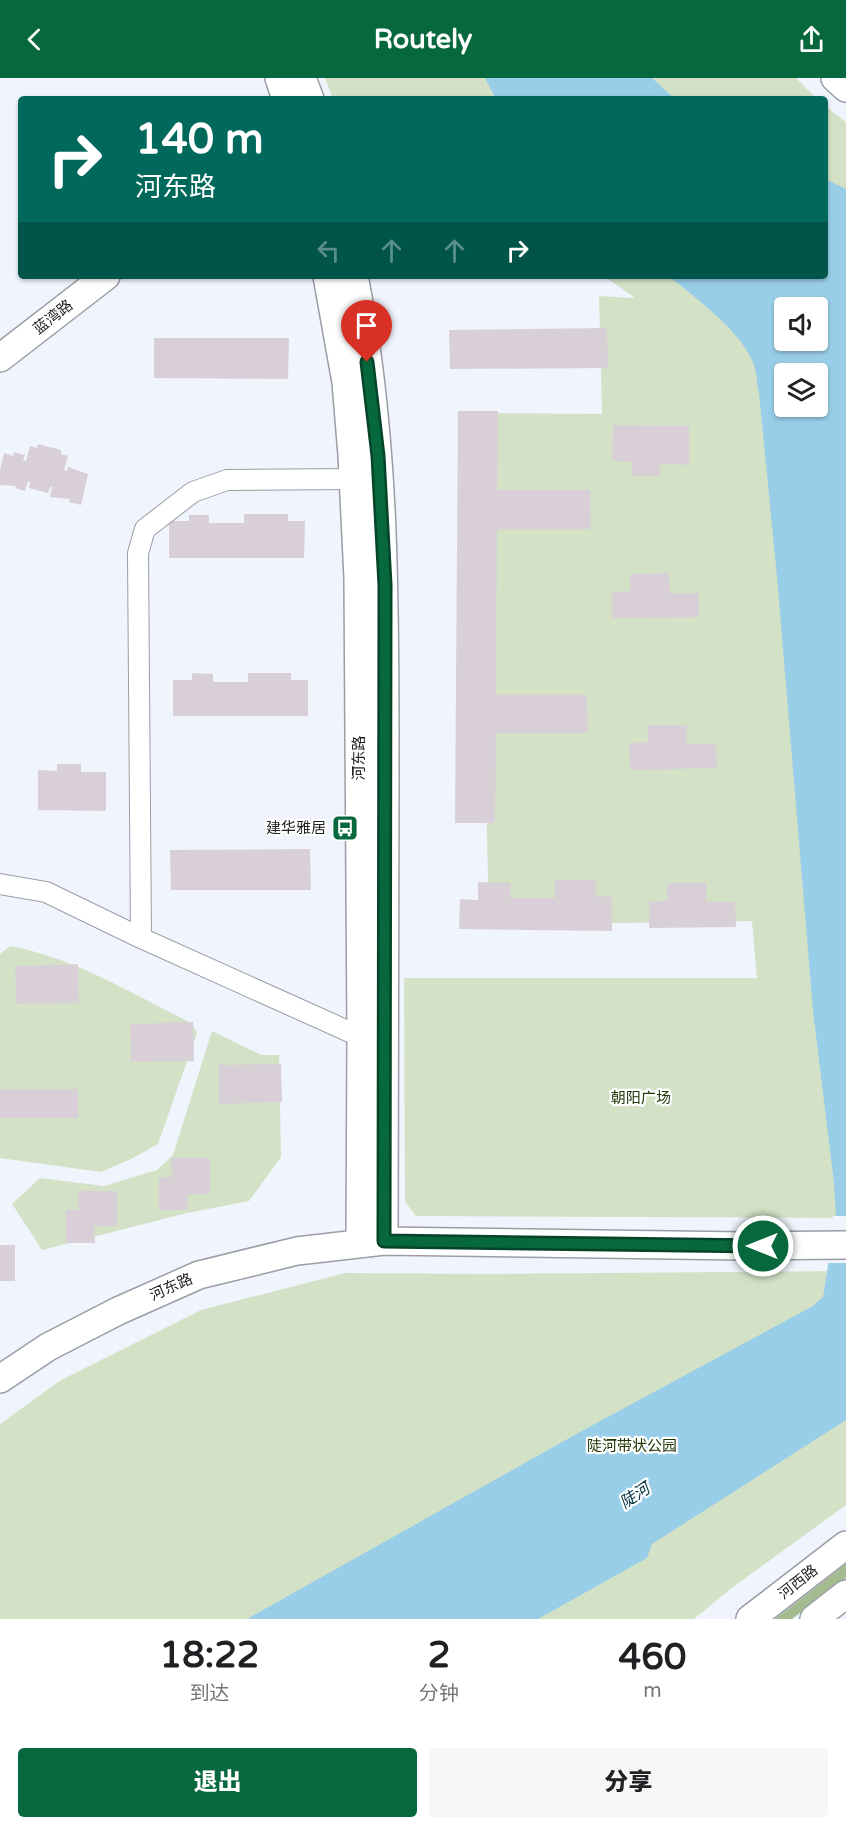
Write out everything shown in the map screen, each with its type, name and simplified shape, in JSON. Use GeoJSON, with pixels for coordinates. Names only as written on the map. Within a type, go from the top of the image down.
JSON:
{"type":"FeatureCollection","features":[{"type":"Feature","properties":{"kind":"street"},"geometry":{"type":"LineString","coordinates":[[279,78],[285,96]]}},
{"type":"Feature","properties":{"kind":"street"},"geometry":{"type":"LineString","coordinates":[[302,78],[309,96]]}},
{"type":"Feature","properties":{"kind":"street"},"geometry":{"type":"LineString","coordinates":[[835,78],[846,88]]}},
{"type":"Feature","properties":{"kind":"street","name":"蓝湾路"},"geometry":{"type":"LineString","coordinates":[[0,358],[102,279]]}},
{"type":"Feature","properties":{"kind":"street","name":"河东路"},"geometry":{"type":"LineString","coordinates":[[328,279],[346,382],[358,578],[361,1037],[372,1242]]}},
{"type":"Feature","properties":{"kind":"street","name":"河东路"},"geometry":{"type":"LineString","coordinates":[[355,279],[360,304],[378,456],[385,585],[372,1242]]}},
{"type":"Feature","properties":{"kind":"street"},"geometry":{"type":"LineString","coordinates":[[141,938],[138,553],[145,529],[193,492],[227,480],[353,479]]}},
{"type":"Feature","properties":{"kind":"street"},"geometry":{"type":"LineString","coordinates":[[0,884],[46,892],[141,938],[361,1037]]}},
{"type":"Feature","properties":{"kind":"street","name":"河东路"},"geometry":{"type":"LineString","coordinates":[[0,1379],[48,1347],[118,1311],[200,1275],[297,1251],[372,1242],[846,1245]]}},
{"type":"Feature","properties":{"kind":"street","name":"河西路"},"geometry":{"type":"LineString","coordinates":[[750,1619],[846,1545]]}},
{"type":"Feature","properties":{"kind":"street"},"geometry":{"type":"LineString","coordinates":[[814,1619],[846,1594]]}},
{"type":"Feature","properties":{"kind":"green space"},"geometry":{"type":"Polygon","coordinates":[[[325,78],[796,78],[814,96],[332,96],[325,78]]]}},
{"type":"Feature","properties":{"kind":"green space","name":"朝阳广场"},"geometry":{"type":"Polygon","coordinates":[[[828,108],[846,122],[846,1218],[416,1216],[405,1202],[404,978],[757,978],[752,921],[489,925],[478,413],[602,414],[599,296],[635,298],[608,279],[828,279],[828,108]]]}},
{"type":"Feature","properties":{"kind":"green space"},"geometry":{"type":"Polygon","coordinates":[[[10,946],[81,968],[191,1023],[197,1033],[158,1144],[101,1172],[0,1158],[0,954],[10,946]]]}},
{"type":"Feature","properties":{"kind":"green space"},"geometry":{"type":"Polygon","coordinates":[[[212,1031],[261,1055],[279,1055],[281,1157],[249,1201],[187,1213],[42,1250],[12,1204],[40,1178],[104,1186],[157,1170],[173,1155],[212,1031]]]}},
{"type":"Feature","properties":{"kind":"green space","name":"陡河带状公园"},"geometry":{"type":"Polygon","coordinates":[[[846,1271],[846,1505],[729,1590],[694,1619],[0,1619],[0,1424],[61,1380],[201,1310],[345,1273],[846,1271]]]}},
{"type":"Feature","properties":{"kind":"green space"},"geometry":{"type":"Polygon","coordinates":[[[846,1564],[846,1578],[792,1619],[775,1619],[846,1564]]]}},
{"type":"Feature","properties":{"kind":"water"},"geometry":{"type":"Polygon","coordinates":[[[485,78],[652,78],[672,96],[494,96],[485,78]]]}},
{"type":"Feature","properties":{"kind":"water","name":"陡河"},"geometry":{"type":"Polygon","coordinates":[[[828,180],[846,189],[846,1420],[652,1544],[647,1558],[538,1619],[247,1619],[580,1432],[813,1306],[823,1297],[836,1216],[834,1183],[813,1011],[777,577],[756,375],[748,352],[729,328],[673,279],[828,279],[828,180]]]}},
{"type":"Feature","properties":{"kind":"pier"},"geometry":{"type":"Polygon","coordinates":[[[833,1216],[846,1216],[846,1263],[825,1263],[833,1216]]]}},
{"type":"Feature","properties":{"kind":"building"},"geometry":{"type":"Polygon","coordinates":[[[607,328],[608,368],[450,369],[449,330],[607,328]]]}},
{"type":"Feature","properties":{"kind":"building"},"geometry":{"type":"Polygon","coordinates":[[[154,338],[289,338],[288,379],[154,378],[154,338]]]}},
{"type":"Feature","properties":{"kind":"building"},"geometry":{"type":"Polygon","coordinates":[[[458,411],[498,411],[497,490],[590,490],[591,529],[497,529],[496,695],[587,695],[588,733],[496,733],[495,823],[455,823],[458,411]]]}},
{"type":"Feature","properties":{"kind":"building"},"geometry":{"type":"Polygon","coordinates":[[[613,425],[689,426],[689,465],[660,464],[660,476],[631,476],[632,462],[612,461],[613,425]]]}},
{"type":"Feature","properties":{"kind":"building"},"geometry":{"type":"Polygon","coordinates":[[[38,444],[61,450],[61,454],[68,456],[64,470],[67,471],[68,467],[88,474],[81,505],[69,502],[70,499],[50,497],[52,487],[48,493],[29,488],[30,482],[28,481],[25,491],[15,488],[16,486],[0,485],[4,453],[13,456],[14,452],[25,455],[23,460],[26,461],[30,446],[37,448],[38,444]]]}},
{"type":"Feature","properties":{"kind":"building"},"geometry":{"type":"Polygon","coordinates":[[[244,514],[288,514],[288,521],[305,521],[304,558],[169,558],[169,521],[189,521],[189,515],[209,515],[209,523],[244,523],[244,514]]]}},
{"type":"Feature","properties":{"kind":"building"},"geometry":{"type":"Polygon","coordinates":[[[669,573],[670,593],[699,593],[699,617],[612,618],[612,592],[630,591],[630,574],[669,573]]]}},
{"type":"Feature","properties":{"kind":"building"},"geometry":{"type":"Polygon","coordinates":[[[192,673],[213,674],[213,682],[248,682],[248,673],[291,673],[291,680],[308,680],[308,716],[173,716],[173,680],[192,680],[192,673]]]}},
{"type":"Feature","properties":{"kind":"building"},"geometry":{"type":"Polygon","coordinates":[[[647,725],[687,725],[687,744],[716,744],[717,768],[630,770],[629,743],[648,743],[647,725]]]}},
{"type":"Feature","properties":{"kind":"building"},"geometry":{"type":"Polygon","coordinates":[[[57,764],[81,764],[81,772],[106,772],[106,811],[38,810],[38,770],[57,771],[57,764]]]}},
{"type":"Feature","properties":{"kind":"building"},"geometry":{"type":"Polygon","coordinates":[[[310,849],[311,890],[171,890],[170,850],[310,849]]]}},
{"type":"Feature","properties":{"kind":"building"},"geometry":{"type":"Polygon","coordinates":[[[555,880],[596,880],[596,896],[612,897],[612,931],[459,929],[460,899],[478,900],[478,882],[511,883],[510,898],[555,898],[555,880]]]}},
{"type":"Feature","properties":{"kind":"building"},"geometry":{"type":"Polygon","coordinates":[[[667,883],[706,883],[707,902],[735,902],[736,927],[649,928],[649,901],[667,901],[667,883]]]}},
{"type":"Feature","properties":{"kind":"building"},"geometry":{"type":"Polygon","coordinates":[[[78,964],[79,1003],[16,1004],[15,966],[78,964]]]}},
{"type":"Feature","properties":{"kind":"building"},"geometry":{"type":"Polygon","coordinates":[[[193,1022],[194,1061],[131,1062],[130,1024],[193,1022]]]}},
{"type":"Feature","properties":{"kind":"building"},"geometry":{"type":"Polygon","coordinates":[[[281,1064],[282,1102],[219,1104],[219,1065],[281,1064]]]}},
{"type":"Feature","properties":{"kind":"building"},"geometry":{"type":"Polygon","coordinates":[[[0,1089],[78,1089],[78,1118],[0,1118],[0,1089]]]}},
{"type":"Feature","properties":{"kind":"building"},"geometry":{"type":"Polygon","coordinates":[[[171,1158],[210,1158],[210,1194],[187,1194],[188,1210],[159,1210],[159,1177],[172,1177],[171,1158]]]}},
{"type":"Feature","properties":{"kind":"building"},"geometry":{"type":"Polygon","coordinates":[[[78,1191],[117,1191],[117,1226],[94,1227],[95,1243],[66,1243],[66,1210],[79,1210],[78,1191]]]}},
{"type":"Feature","properties":{"kind":"building"},"geometry":{"type":"Polygon","coordinates":[[[0,1245],[15,1245],[15,1281],[0,1281],[0,1245]]]}},
{"type":"Feature","properties":{"kind":"place","name":"建华雅居"},"geometry":{"type":"Point","coordinates":[345,828]}},
{"type":"Feature","properties":{"kind":"route"},"geometry":{"type":"LineString","coordinates":[[367,362],[378,456],[385,585],[384,1241],[763,1246]]}}]}
